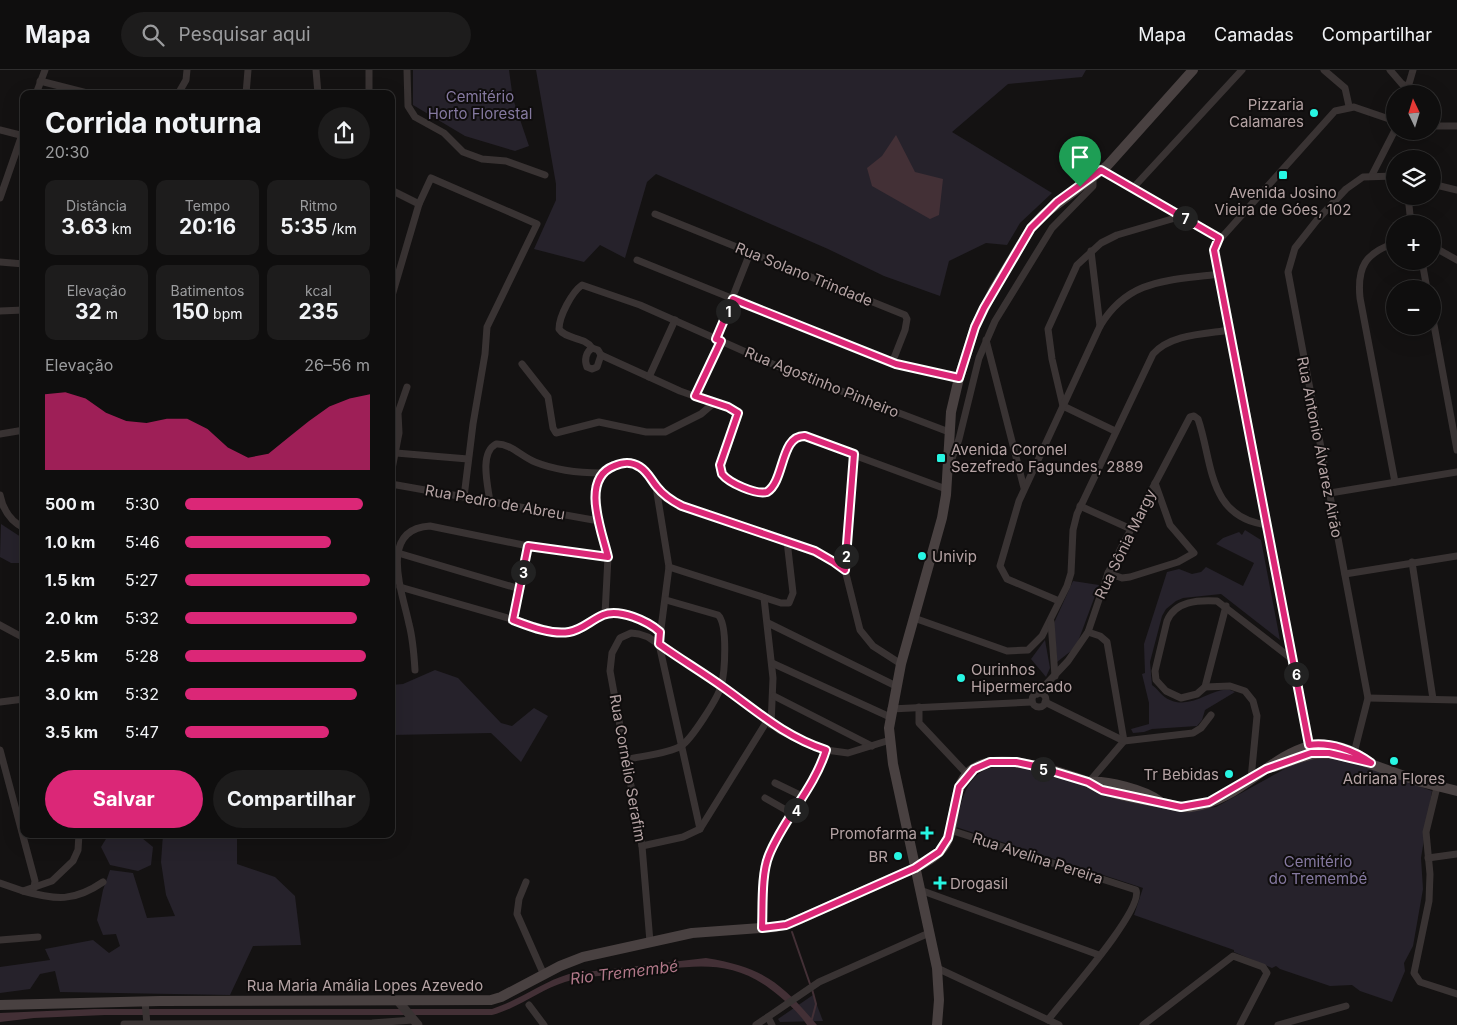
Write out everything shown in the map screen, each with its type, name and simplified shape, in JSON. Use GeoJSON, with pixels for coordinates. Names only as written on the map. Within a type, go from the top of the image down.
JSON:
{"type":"FeatureCollection","features":[{"type":"Feature","properties":{"kind":"main road"},"geometry":{"type":"LineString","coordinates":[[938,1025],[937,968],[894,772],[890,740],[890,713],[901,664],[942,518],[946,489],[949,432],[959,378],[975,327],[984,308],[1031,228],[1057,202],[1097,174],[1193,70]]}},
{"type":"Feature","properties":{"kind":"main road"},"geometry":{"type":"LineString","coordinates":[[967,774],[981,765],[1003,761],[1035,766],[1088,782],[1106,783],[1141,792],[1152,796],[1161,803],[1181,807],[1200,806],[1251,779],[1279,758],[1327,745],[1354,753],[1371,763]]}},
{"type":"Feature","properties":{"kind":"main road"},"geometry":{"type":"LineString","coordinates":[[1310,749],[1371,763],[1437,787],[1457,791]]}},
{"type":"Feature","properties":{"kind":"main road","name":"Rua Maria Amália Lopes Azevedo"},"geometry":{"type":"LineString","coordinates":[[0,1004],[400,1004],[491,1000],[502,997],[583,957],[710,930],[776,927],[800,919],[915,868],[939,852],[944,846],[950,830],[957,795],[967,774]]}},
{"type":"Feature","properties":{"kind":"street"},"geometry":{"type":"LineString","coordinates":[[37,90],[45,70]]}},
{"type":"Feature","properties":{"kind":"street"},"geometry":{"type":"LineString","coordinates":[[180,90],[186,80],[187,70]]}},
{"type":"Feature","properties":{"kind":"street"},"geometry":{"type":"LineString","coordinates":[[246,90],[248,70]]}},
{"type":"Feature","properties":{"kind":"street"},"geometry":{"type":"LineString","coordinates":[[316,70],[318,90]]}},
{"type":"Feature","properties":{"kind":"street"},"geometry":{"type":"LineString","coordinates":[[369,70],[369,90]]}},
{"type":"Feature","properties":{"kind":"street"},"geometry":{"type":"LineString","coordinates":[[407,70],[408,106],[415,116],[444,133],[463,152],[482,159],[506,161],[545,176]]}},
{"type":"Feature","properties":{"kind":"street"},"geometry":{"type":"LineString","coordinates":[[1132,188],[1242,70]]}},
{"type":"Feature","properties":{"kind":"street"},"geometry":{"type":"LineString","coordinates":[[1324,70],[1345,88],[1349,106]]}},
{"type":"Feature","properties":{"kind":"street"},"geometry":{"type":"LineString","coordinates":[[1390,70],[1403,85]]}},
{"type":"Feature","properties":{"kind":"street"},"geometry":{"type":"LineString","coordinates":[[1408,85],[1413,70]]}},
{"type":"Feature","properties":{"kind":"street"},"geometry":{"type":"LineString","coordinates":[[40,81],[75,90]]}},
{"type":"Feature","properties":{"kind":"street"},"geometry":{"type":"LineString","coordinates":[[1310,749],[1214,250],[1219,238],[1326,118],[1335,111],[1349,106],[1386,118]]}},
{"type":"Feature","properties":{"kind":"street"},"geometry":{"type":"LineString","coordinates":[[1441,126],[1457,126]]}},
{"type":"Feature","properties":{"kind":"street"},"geometry":{"type":"LineString","coordinates":[[0,130],[20,133]]}},
{"type":"Feature","properties":{"kind":"street"},"geometry":{"type":"LineString","coordinates":[[1386,176],[1372,175],[1390,140]]}},
{"type":"Feature","properties":{"kind":"street"},"geometry":{"type":"LineString","coordinates":[[0,198],[20,142]]}},
{"type":"Feature","properties":{"kind":"street"},"geometry":{"type":"LineString","coordinates":[[947,468],[959,439],[977,366],[986,340],[1010,293],[1046,236],[1094,186],[1097,174],[1132,188],[1219,238]]}},
{"type":"Feature","properties":{"kind":"street","name":"Rua Antonio Álvarez Airão"},"geometry":{"type":"LineString","coordinates":[[1354,753],[1368,698],[1288,272],[1294,248],[1317,220],[1358,179],[1372,175]]}},
{"type":"Feature","properties":{"kind":"street"},"geometry":{"type":"LineString","coordinates":[[395,285],[419,204],[429,179],[434,178],[537,224],[487,327],[485,354],[468,459],[464,498]]}},
{"type":"Feature","properties":{"kind":"street"},"geometry":{"type":"LineString","coordinates":[[1441,186],[1457,190]]}},
{"type":"Feature","properties":{"kind":"street"},"geometry":{"type":"LineString","coordinates":[[395,192],[419,204]]}},
{"type":"Feature","properties":{"kind":"street","name":"Rua Solano Trindade"},"geometry":{"type":"LineString","coordinates":[[655,214],[904,315],[907,319],[905,330],[892,363]]}},
{"type":"Feature","properties":{"kind":"street"},"geometry":{"type":"LineString","coordinates":[[1063,406],[1052,359],[1048,329],[1077,265],[1091,250],[1101,243],[1129,230],[1182,216]]}},
{"type":"Feature","properties":{"kind":"street"},"geometry":{"type":"LineString","coordinates":[[1386,247],[1376,251],[1365,263],[1359,278],[1360,298],[1395,482]]}},
{"type":"Feature","properties":{"kind":"street"},"geometry":{"type":"LineString","coordinates":[[1091,250],[1100,326]]}},
{"type":"Feature","properties":{"kind":"street"},"geometry":{"type":"LineString","coordinates":[[1441,251],[1457,260]]}},
{"type":"Feature","properties":{"kind":"street"},"geometry":{"type":"LineString","coordinates":[[695,396],[750,253]]}},
{"type":"Feature","properties":{"kind":"street"},"geometry":{"type":"LineString","coordinates":[[637,260],[892,363],[959,378]]}},
{"type":"Feature","properties":{"kind":"street"},"geometry":{"type":"LineString","coordinates":[[0,262],[20,264]]}},
{"type":"Feature","properties":{"kind":"street"},"geometry":{"type":"LineString","coordinates":[[1060,601],[1007,579],[1002,573],[1000,566],[1024,488],[1100,326],[1114,305],[1132,292],[1160,283],[1219,274]]}},
{"type":"Feature","properties":{"kind":"street","name":"Rua Agostinho Pinheiro"},"geometry":{"type":"LineString","coordinates":[[592,348],[586,342],[563,334],[558,329],[561,318],[575,292],[584,284],[675,320],[786,370],[949,432]]}},
{"type":"Feature","properties":{"kind":"street"},"geometry":{"type":"LineString","coordinates":[[0,311],[20,310]]}},
{"type":"Feature","properties":{"kind":"street"},"geometry":{"type":"LineString","coordinates":[[649,377],[675,320]]}},
{"type":"Feature","properties":{"kind":"street"},"geometry":{"type":"LineString","coordinates":[[914,618],[1007,651],[1028,650],[1038,640],[1051,621],[1072,573],[1072,530],[1080,506],[1142,372],[1159,347],[1174,340],[1230,330]]}},
{"type":"Feature","properties":{"kind":"street"},"geometry":{"type":"LineString","coordinates":[[1436,335],[1457,450]]}},
{"type":"Feature","properties":{"kind":"street"},"geometry":{"type":"LineString","coordinates":[[986,340],[1024,488]]}},
{"type":"Feature","properties":{"kind":"street"},"geometry":{"type":"LineString","coordinates":[[601,355],[597,367],[589,369],[585,360],[592,348],[598,350],[601,355],[649,377],[736,411],[738,416],[720,471],[729,480],[757,492],[763,493],[770,490],[791,442],[798,436],[805,436],[946,489]]}},
{"type":"Feature","properties":{"kind":"street"},"geometry":{"type":"LineString","coordinates":[[522,364],[548,397],[552,428],[556,433],[600,422],[646,432],[665,432],[701,414],[715,402]]}},
{"type":"Feature","properties":{"kind":"street"},"geometry":{"type":"LineString","coordinates":[[395,456],[400,427],[395,412],[407,386]]}},
{"type":"Feature","properties":{"kind":"street"},"geometry":{"type":"LineString","coordinates":[[1063,406],[1115,431]]}},
{"type":"Feature","properties":{"kind":"street","name":"Rua Sônia Margy"},"geometry":{"type":"LineString","coordinates":[[1032,702],[1034,696],[1055,676],[1079,647],[1088,632],[1108,573],[1192,416],[1196,417],[1199,423],[1209,471],[1220,496],[1241,517],[1267,525]]}},
{"type":"Feature","properties":{"kind":"street"},"geometry":{"type":"LineString","coordinates":[[0,434],[20,431]]}},
{"type":"Feature","properties":{"kind":"street"},"geometry":{"type":"LineString","coordinates":[[490,502],[487,458],[490,449],[496,444],[504,444],[523,456],[546,466],[575,471],[602,473],[617,464],[630,463],[646,472],[664,495],[682,506],[787,541],[825,556],[845,570]]}},
{"type":"Feature","properties":{"kind":"street"},"geometry":{"type":"LineString","coordinates":[[396,452],[468,459]]}},
{"type":"Feature","properties":{"kind":"street"},"geometry":{"type":"LineString","coordinates":[[854,454],[845,570],[860,630],[872,646],[901,664]]}},
{"type":"Feature","properties":{"kind":"street"},"geometry":{"type":"LineString","coordinates":[[1330,493],[1457,472]]}},
{"type":"Feature","properties":{"kind":"street"},"geometry":{"type":"LineString","coordinates":[[602,473],[595,490],[599,521],[608,557],[605,614]]}},
{"type":"Feature","properties":{"kind":"street"},"geometry":{"type":"LineString","coordinates":[[1108,573],[1122,578],[1130,577],[1185,559],[1194,553],[1170,525],[1155,483]]}},
{"type":"Feature","properties":{"kind":"street","name":"Rua Pedro de Abreu"},"geometry":{"type":"LineString","coordinates":[[395,485],[599,521]]}},
{"type":"Feature","properties":{"kind":"street"},"geometry":{"type":"LineString","coordinates":[[656,487],[669,567],[659,644],[700,829]]}},
{"type":"Feature","properties":{"kind":"street"},"geometry":{"type":"LineString","coordinates":[[0,494],[7,514],[20,525]]}},
{"type":"Feature","properties":{"kind":"street"},"geometry":{"type":"LineString","coordinates":[[1080,506],[1130,529]]}},
{"type":"Feature","properties":{"kind":"street"},"geometry":{"type":"LineString","coordinates":[[414,670],[410,630],[396,568],[398,553],[403,539],[409,532],[422,527],[528,546],[608,557]]}},
{"type":"Feature","properties":{"kind":"street"},"geometry":{"type":"LineString","coordinates":[[669,567],[781,604],[791,601],[793,593],[787,541]]}},
{"type":"Feature","properties":{"kind":"street"},"geometry":{"type":"LineString","coordinates":[[513,620],[528,546]]}},
{"type":"Feature","properties":{"kind":"street"},"geometry":{"type":"LineString","coordinates":[[398,553],[520,589]]}},
{"type":"Feature","properties":{"kind":"street"},"geometry":{"type":"LineString","coordinates":[[1344,574],[1457,556]]}},
{"type":"Feature","properties":{"kind":"street"},"geometry":{"type":"LineString","coordinates":[[1412,562],[1433,699]]}},
{"type":"Feature","properties":{"kind":"street"},"geometry":{"type":"LineString","coordinates":[[400,587],[544,630],[566,632],[584,626],[605,614],[618,614],[643,621],[660,632]]}},
{"type":"Feature","properties":{"kind":"street"},"geometry":{"type":"LineString","coordinates":[[642,846],[683,837],[700,829],[769,723],[774,696],[764,598]]}},
{"type":"Feature","properties":{"kind":"street"},"geometry":{"type":"LineString","coordinates":[[625,760],[681,746],[698,725],[721,686],[724,631],[722,619],[718,615],[666,600]]}},
{"type":"Feature","properties":{"kind":"street"},"geometry":{"type":"LineString","coordinates":[[1251,779],[1257,716],[1253,701],[1245,691],[1238,687],[1205,687],[1190,697],[1173,696],[1166,691],[1156,676],[1159,646],[1170,613],[1176,608],[1206,600],[1217,601],[1226,606],[1274,647],[1292,659]]}},
{"type":"Feature","properties":{"kind":"street"},"geometry":{"type":"LineString","coordinates":[[1205,687],[1226,606]]}},
{"type":"Feature","properties":{"kind":"street"},"geometry":{"type":"LineString","coordinates":[[1051,621],[1055,676]]}},
{"type":"Feature","properties":{"kind":"street"},"geometry":{"type":"LineString","coordinates":[[768,623],[896,686]]}},
{"type":"Feature","properties":{"kind":"street"},"geometry":{"type":"LineString","coordinates":[[0,625],[20,636]]}},
{"type":"Feature","properties":{"kind":"street"},"geometry":{"type":"LineString","coordinates":[[1088,632],[1100,636],[1107,642],[1124,741]]}},
{"type":"Feature","properties":{"kind":"street","name":"Rua Cornélio Serafim"},"geometry":{"type":"LineString","coordinates":[[650,942],[642,846],[610,672],[612,653],[620,638],[631,634],[648,637],[721,686],[769,723],[803,742],[826,750],[848,753],[890,740]]}},
{"type":"Feature","properties":{"kind":"street"},"geometry":{"type":"LineString","coordinates":[[772,663],[890,713],[919,707],[1032,702],[1038,707],[1045,702]]}},
{"type":"Feature","properties":{"kind":"street"},"geometry":{"type":"LineString","coordinates":[[1037,694],[1044,696],[1045,702]]}},
{"type":"Feature","properties":{"kind":"street"},"geometry":{"type":"LineString","coordinates":[[774,696],[872,746]]}},
{"type":"Feature","properties":{"kind":"street"},"geometry":{"type":"LineString","coordinates":[[1368,698],[1457,700]]}},
{"type":"Feature","properties":{"kind":"street"},"geometry":{"type":"LineString","coordinates":[[0,702],[20,700]]}},
{"type":"Feature","properties":{"kind":"street"},"geometry":{"type":"LineString","coordinates":[[1045,702],[1124,741],[1193,732],[1201,728],[1211,715]]}},
{"type":"Feature","properties":{"kind":"street"},"geometry":{"type":"LineString","coordinates":[[919,707],[919,723],[967,774]]}},
{"type":"Feature","properties":{"kind":"street"},"geometry":{"type":"LineString","coordinates":[[1088,782],[1124,741]]}},
{"type":"Feature","properties":{"kind":"street"},"geometry":{"type":"LineString","coordinates":[[0,750],[20,824]]}},
{"type":"Feature","properties":{"kind":"street"},"geometry":{"type":"LineString","coordinates":[[762,928],[767,861],[815,777],[826,750]]}},
{"type":"Feature","properties":{"kind":"street"},"geometry":{"type":"LineString","coordinates":[[775,783],[804,797]]}},
{"type":"Feature","properties":{"kind":"street"},"geometry":{"type":"LineString","coordinates":[[1437,787],[1426,827],[1431,881],[1429,901],[1414,972],[1420,982],[1457,994]]}},
{"type":"Feature","properties":{"kind":"street"},"geometry":{"type":"LineString","coordinates":[[765,798],[793,814]]}},
{"type":"Feature","properties":{"kind":"street","name":"Rua Avelina Pereira"},"geometry":{"type":"LineString","coordinates":[[950,830],[1136,890],[1138,894],[1135,904],[1126,922],[1099,955]]}},
{"type":"Feature","properties":{"kind":"street"},"geometry":{"type":"LineString","coordinates":[[24,838],[33,872],[34,888]]}},
{"type":"Feature","properties":{"kind":"street"},"geometry":{"type":"LineString","coordinates":[[23,891],[52,881],[68,868],[78,850],[79,838]]}},
{"type":"Feature","properties":{"kind":"street"},"geometry":{"type":"LineString","coordinates":[[1428,858],[1457,854]]}},
{"type":"Feature","properties":{"kind":"street"},"geometry":{"type":"LineString","coordinates":[[0,883],[47,897],[67,898],[86,893],[103,882]]}},
{"type":"Feature","properties":{"kind":"street"},"geometry":{"type":"LineString","coordinates":[[526,882],[518,899],[517,914],[544,975]]}},
{"type":"Feature","properties":{"kind":"street"},"geometry":{"type":"LineString","coordinates":[[920,890],[1099,955],[1048,1020]]}},
{"type":"Feature","properties":{"kind":"street"},"geometry":{"type":"LineString","coordinates":[[756,1025],[819,982],[929,932]]}},
{"type":"Feature","properties":{"kind":"street"},"geometry":{"type":"LineString","coordinates":[[0,940],[38,937]]}},
{"type":"Feature","properties":{"kind":"street"},"geometry":{"type":"LineString","coordinates":[[1143,1025],[1233,956],[1264,967],[1267,973],[1240,1025]]}},
{"type":"Feature","properties":{"kind":"street"},"geometry":{"type":"LineString","coordinates":[[937,968],[1059,1025]]}},
{"type":"Feature","properties":{"kind":"street"},"geometry":{"type":"LineString","coordinates":[[145,1004],[147,1021]]}},
{"type":"Feature","properties":{"kind":"street"},"geometry":{"type":"LineString","coordinates":[[400,1004],[414,1021]]}},
{"type":"Feature","properties":{"kind":"street"},"geometry":{"type":"LineString","coordinates":[[529,1005],[544,1025]]}},
{"type":"Feature","properties":{"kind":"street"},"geometry":{"type":"LineString","coordinates":[[1278,1025],[1346,1006]]}},
{"type":"Feature","properties":{"kind":"street"},"geometry":{"type":"LineString","coordinates":[[771,1015],[772,1025]]}},
{"type":"Feature","properties":{"kind":"street"},"geometry":{"type":"LineString","coordinates":[[124,1024],[147,1021],[251,1024],[414,1021]]}},
{"type":"Feature","properties":{"kind":"green space","name":"Cemitério Horto Florestal"},"geometry":{"type":"Polygon","coordinates":[[[413,70],[509,70],[513,99],[529,146],[515,151],[465,136],[413,105],[413,70]]]}},
{"type":"Feature","properties":{"kind":"green space"},"geometry":{"type":"Polygon","coordinates":[[[536,70],[1086,70],[1082,77],[1008,84],[952,132],[1052,193],[1020,223],[1007,245],[986,243],[949,261],[940,296],[884,276],[828,249],[656,174],[647,182],[625,258],[600,245],[584,262],[534,249],[556,200],[556,184],[536,70]]]}},
{"type":"Feature","properties":{"kind":"green space"},"geometry":{"type":"Polygon","coordinates":[[[1,524],[20,536],[20,563],[11,563],[0,557],[1,524]]]}},
{"type":"Feature","properties":{"kind":"green space"},"geometry":{"type":"Polygon","coordinates":[[[1245,530],[1261,540],[1280,640],[1221,594],[1183,598],[1176,601],[1166,609],[1162,616],[1150,662],[1152,685],[1167,699],[1179,702],[1197,700],[1220,691],[1228,690],[1235,692],[1205,710],[1202,720],[1197,726],[1152,729],[1133,733],[1131,729],[1149,724],[1149,703],[1142,674],[1145,673],[1144,644],[1167,572],[1179,569],[1192,574],[1201,572],[1206,567],[1243,586],[1254,563],[1216,544],[1223,538],[1239,532],[1242,535],[1245,530]]]}},
{"type":"Feature","properties":{"kind":"green space"},"geometry":{"type":"Polygon","coordinates":[[[1073,581],[1099,585],[1076,647],[1057,662],[1054,623],[1073,581]]]}},
{"type":"Feature","properties":{"kind":"green space"},"geometry":{"type":"Polygon","coordinates":[[[1045,640],[1050,668],[1046,677],[1031,659],[1045,640]]]}},
{"type":"Feature","properties":{"kind":"green space"},"geometry":{"type":"Polygon","coordinates":[[[435,670],[458,678],[501,723],[512,726],[534,708],[548,716],[521,762],[491,733],[395,735],[395,685],[403,684],[435,670]]]}},
{"type":"Feature","properties":{"kind":"green space","name":"Cemitério do Tremembé"},"geometry":{"type":"Polygon","coordinates":[[[1314,758],[1343,758],[1432,791],[1421,858],[1423,889],[1413,946],[1404,963],[1405,971],[1392,1002],[1360,991],[1352,985],[1330,986],[1276,966],[1272,968],[1234,952],[1234,950],[1134,915],[1143,888],[956,827],[962,799],[971,782],[984,770],[997,766],[1018,766],[1183,811],[1216,807],[1290,766],[1314,758]]]}},
{"type":"Feature","properties":{"kind":"green space"},"geometry":{"type":"Polygon","coordinates":[[[107,838],[142,838],[153,847],[151,865],[138,871],[110,865],[101,847],[107,838]]]}},
{"type":"Feature","properties":{"kind":"green space"},"geometry":{"type":"Polygon","coordinates":[[[163,838],[237,838],[237,864],[275,877],[295,896],[301,945],[253,946],[230,995],[60,992],[55,971],[40,974],[30,989],[0,993],[0,967],[50,960],[45,949],[93,940],[109,953],[120,946],[116,934],[103,935],[97,920],[103,890],[110,870],[133,873],[147,918],[175,916],[166,895],[161,862],[163,838]]]}},
{"type":"Feature","properties":{"kind":"green space"},"geometry":{"type":"Polygon","coordinates":[[[813,995],[823,1021],[780,1022],[778,1019],[813,995]]]}},
{"type":"Feature","properties":{"kind":"water"},"geometry":{"type":"Polygon","coordinates":[[[896,135],[915,172],[943,179],[939,215],[930,219],[872,186],[867,168],[882,156],[896,135]]]}},
{"type":"Feature","properties":{"kind":"water","name":"Rio Tremembé"},"geometry":{"type":"Polygon","coordinates":[[[706,958],[742,966],[769,979],[781,987],[817,1025],[807,1025],[790,1005],[761,982],[744,974],[709,967],[673,968],[573,980],[556,985],[511,1008],[492,1015],[105,1015],[34,1018],[0,1022],[0,1013],[94,1009],[492,1009],[569,974],[706,958]]]}},
{"type":"Feature","properties":{"kind":"waterway"},"geometry":{"type":"LineString","coordinates":[[792,932],[810,984]]}},
{"type":"Feature","properties":{"kind":"waterway"},"geometry":{"type":"LineString","coordinates":[[812,989],[816,1004],[812,1019]]}},
{"type":"Feature","properties":{"kind":"place","name":"Pizzaria Calamares"},"geometry":{"type":"Point","coordinates":[1314,113]}},
{"type":"Feature","properties":{"kind":"place","name":"Avenida Josino Vieira de Góes, 102"},"geometry":{"type":"Point","coordinates":[1283,175]}},
{"type":"Feature","properties":{"kind":"place","name":"Avenida Coronel Sezefredo Fagundes, 2889"},"geometry":{"type":"Point","coordinates":[941,458]}},
{"type":"Feature","properties":{"kind":"place","name":"Univip"},"geometry":{"type":"Point","coordinates":[922,556]}},
{"type":"Feature","properties":{"kind":"place","name":"Ourinhos Hipermercado"},"geometry":{"type":"Point","coordinates":[961,678]}},
{"type":"Feature","properties":{"kind":"place","name":"Adriana Flores"},"geometry":{"type":"Point","coordinates":[1394,761]}},
{"type":"Feature","properties":{"kind":"place","name":"Tr Bebidas"},"geometry":{"type":"Point","coordinates":[1229,774]}},
{"type":"Feature","properties":{"kind":"place","name":"Promofarma"},"geometry":{"type":"Point","coordinates":[927,833]}},
{"type":"Feature","properties":{"kind":"place","name":"BR"},"geometry":{"type":"Point","coordinates":[898,856]}},
{"type":"Feature","properties":{"kind":"place","name":"Drogasil"},"geometry":{"type":"Point","coordinates":[940,883]}},
{"type":"Feature","properties":{"kind":"route"},"geometry":{"type":"LineString","coordinates":[[1101,170],[1219,238],[1214,245],[1214,250],[1309,745],[1320,744],[1338,747],[1365,758],[1371,763],[1329,753],[1311,753],[1266,769],[1233,790],[1200,806],[1181,807],[1145,801],[1102,790],[1088,782],[1035,766],[1016,762],[990,762],[981,765],[967,774],[959,787],[948,838],[944,846],[933,857],[915,868],[786,925],[762,928],[769,854],[815,777],[826,750],[812,746],[779,730],[721,686],[659,644],[660,632],[643,621],[618,614],[605,614],[574,631],[557,632],[513,620],[528,546],[574,554],[608,557],[599,521],[595,490],[596,483],[602,473],[610,467],[621,463],[628,463],[640,467],[664,495],[682,506],[815,551],[845,570],[854,454],[805,436],[798,436],[791,442],[774,484],[770,490],[763,493],[724,478],[720,471],[720,465],[738,413],[728,407],[695,396],[721,341],[716,339],[733,299],[846,346],[896,364],[916,370],[959,378],[975,327],[984,308],[1031,228],[1057,202],[1080,187],[1101,170]]}}]}
